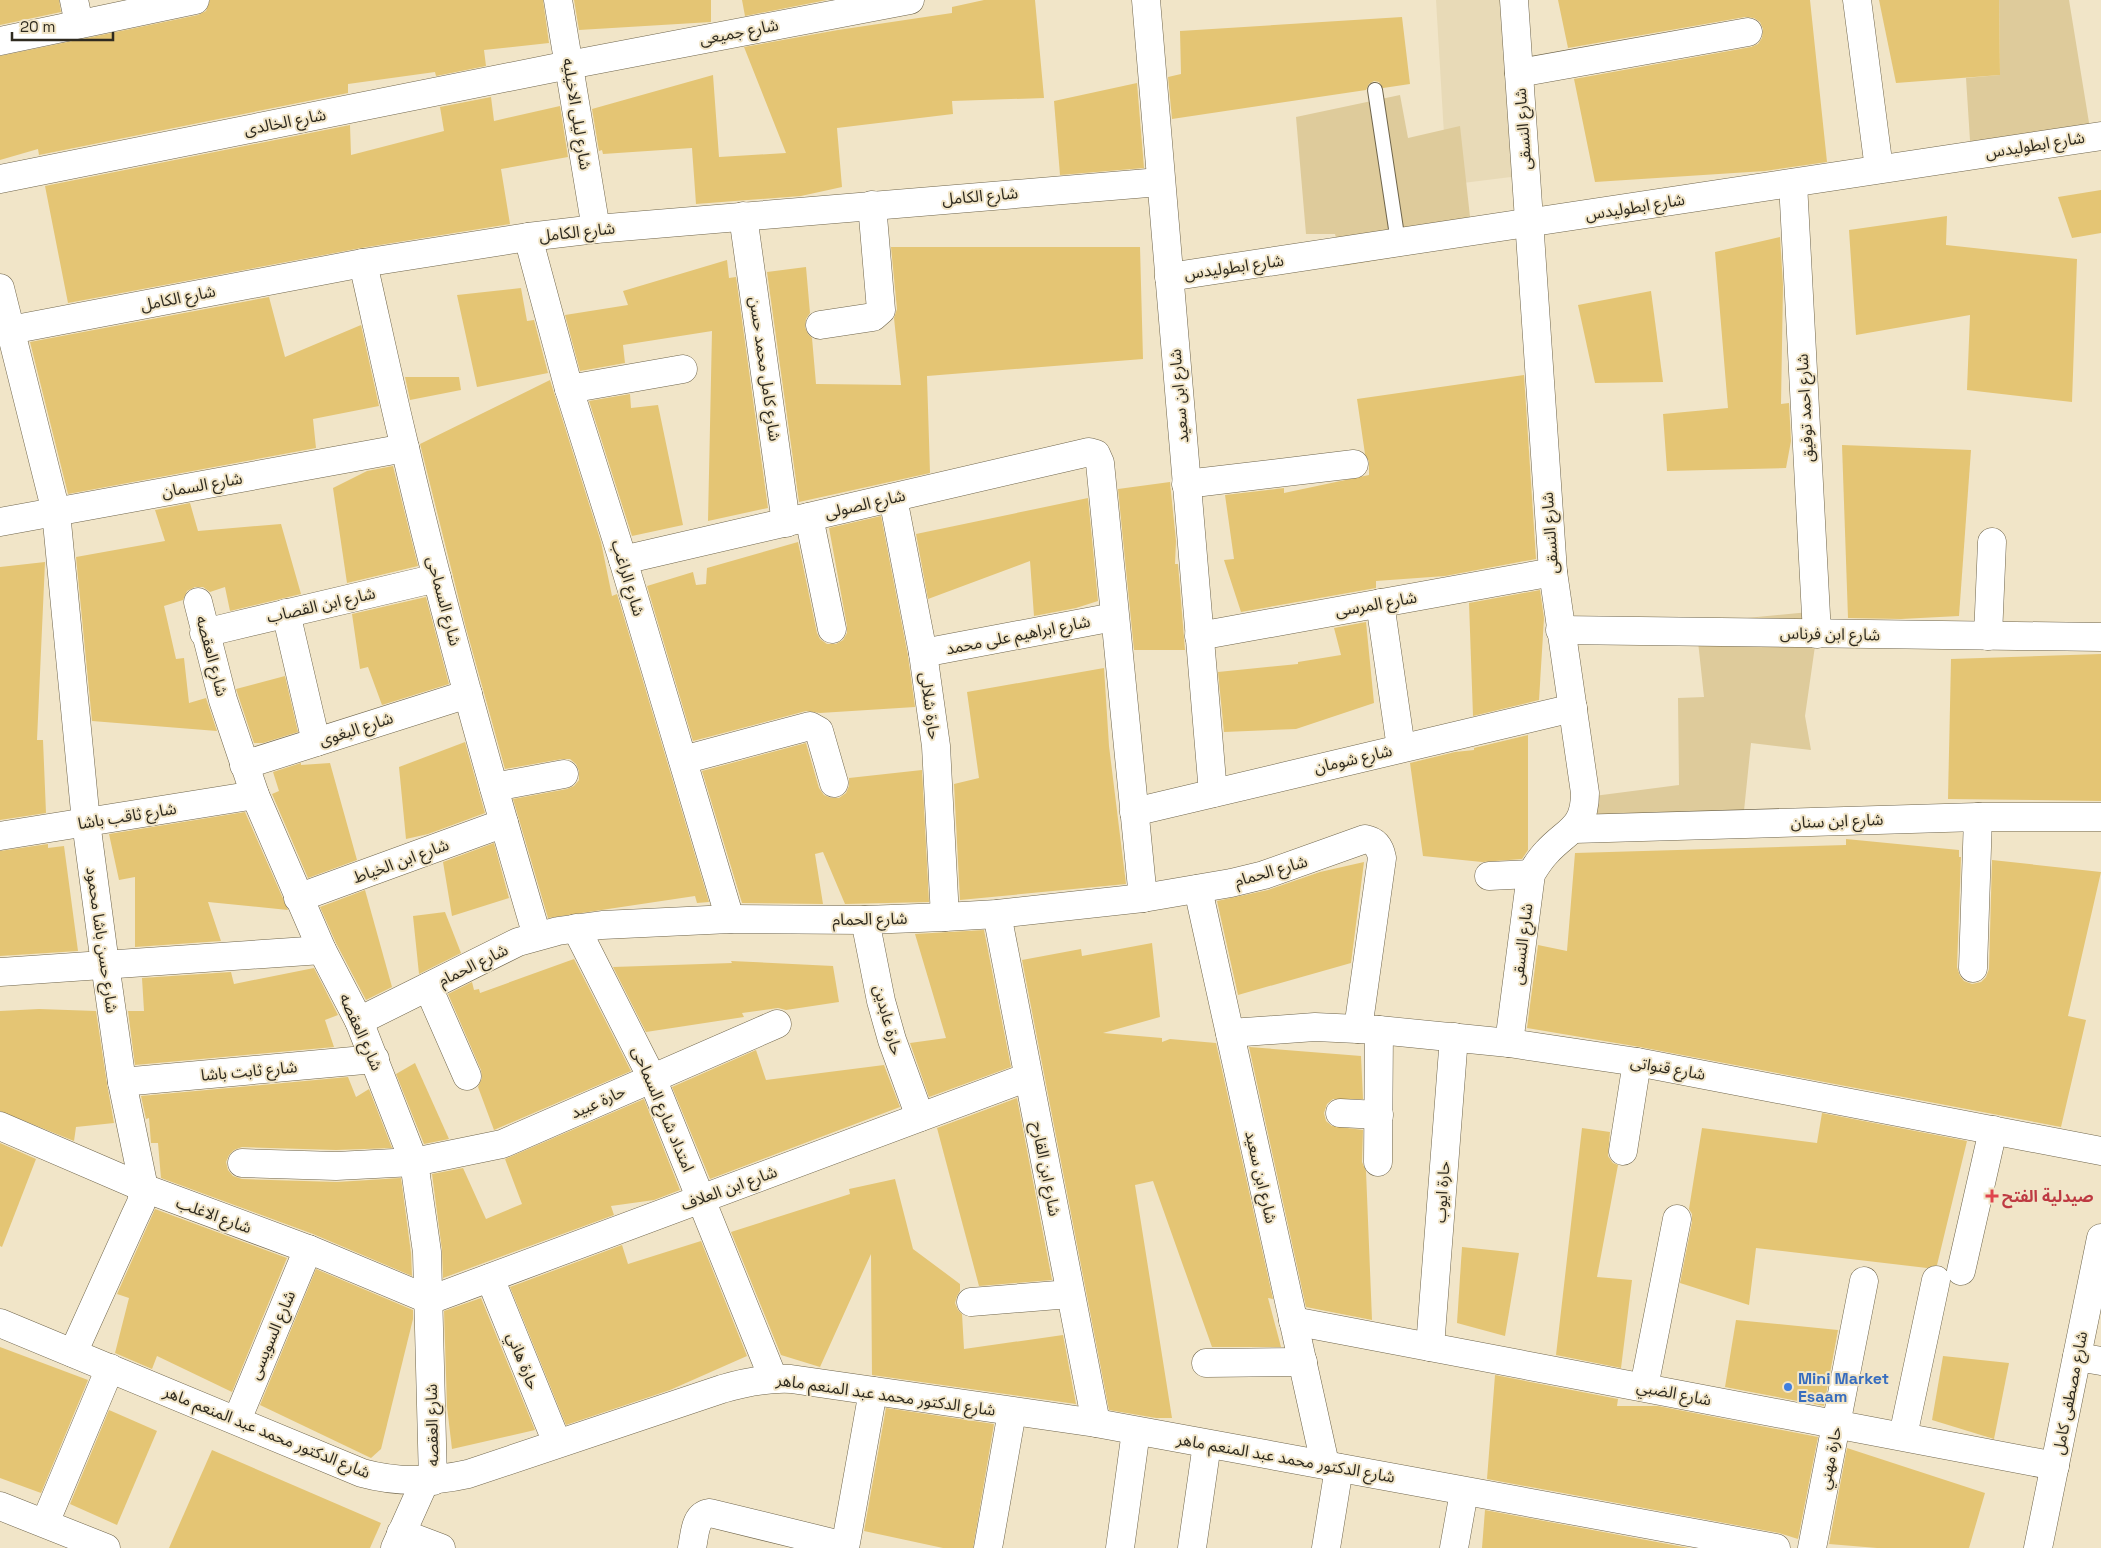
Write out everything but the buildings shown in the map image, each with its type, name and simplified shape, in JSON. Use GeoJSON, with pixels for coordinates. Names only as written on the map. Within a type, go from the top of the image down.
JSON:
{"type":"FeatureCollection","features":[{"type":"Feature","properties":{"kind":"street"},"geometry":{"type":"LineString","coordinates":[[0,41],[76,12],[195,0]]}},
{"type":"Feature","properties":{"kind":"street","name":"شارع ليلى الاخيليه"},"geometry":{"type":"LineString","coordinates":[[558,0],[596,229]]}},
{"type":"Feature","properties":{"kind":"street","name":"شارع جميعى"},"geometry":{"type":"LineString","coordinates":[[569,65],[910,0]]}},
{"type":"Feature","properties":{"kind":"street","name":"شارع ابن سعيد"},"geometry":{"type":"LineString","coordinates":[[1146,0],[1213,793]]}},
{"type":"Feature","properties":{"kind":"street","name":"شارع النسقى"},"geometry":{"type":"LineString","coordinates":[[1509,1043],[1531,874],[1547,851],[1574,829],[1583,812],[1586,793],[1560,630],[1553,572],[1514,0]]}},
{"type":"Feature","properties":{"kind":"street"},"geometry":{"type":"LineString","coordinates":[[1857,0],[1879,169]]}},
{"type":"Feature","properties":{"kind":"street"},"geometry":{"type":"LineString","coordinates":[[1519,73],[1748,32]]}},
{"type":"Feature","properties":{"kind":"street","name":"شارع الخالدى"},"geometry":{"type":"LineString","coordinates":[[0,179],[569,65]]}},
{"type":"Feature","properties":{"kind":"street","name":"شارع ابطوليدس"},"geometry":{"type":"LineString","coordinates":[[1169,276],[2101,136]]}},
{"type":"Feature","properties":{"kind":"street","name":"شارع الكامل"},"geometry":{"type":"LineString","coordinates":[[5,331],[363,263],[528,237],[743,216],[1160,182]]}},
{"type":"Feature","properties":{"kind":"street","name":"شارع احمد توفيق"},"geometry":{"type":"LineString","coordinates":[[1793,183],[1817,634]]}},
{"type":"Feature","properties":{"kind":"street"},"geometry":{"type":"LineString","coordinates":[[820,325],[873,318],[881,310],[872,205]]}},
{"type":"Feature","properties":{"kind":"street","name":"شارع كامل محمد حسن"},"geometry":{"type":"LineString","coordinates":[[743,216],[797,520],[832,628]]}},
{"type":"Feature","properties":{"kind":"street","name":"شارع الراغب"},"geometry":{"type":"LineString","coordinates":[[528,237],[569,389],[623,560],[730,919]]}},
{"type":"Feature","properties":{"kind":"street","name":"شارع السماحى"},"geometry":{"type":"LineString","coordinates":[[363,263],[437,578],[537,936]]}},
{"type":"Feature","properties":{"kind":"street","name":"شارع حسن باشا محمود"},"geometry":{"type":"LineString","coordinates":[[0,288],[5,331],[56,512],[86,822],[122,1082],[144,1188],[134,1218],[73,1353]]}},
{"type":"Feature","properties":{"kind":"street"},"geometry":{"type":"LineString","coordinates":[[569,389],[683,369]]}},
{"type":"Feature","properties":{"kind":"street","name":"شارع السمان"},"geometry":{"type":"LineString","coordinates":[[0,522],[405,448]]}},
{"type":"Feature","properties":{"kind":"street","name":"شارع الصولى"},"geometry":{"type":"LineString","coordinates":[[623,560],[1089,452],[1096,454],[1100,463],[1114,617]]}},
{"type":"Feature","properties":{"kind":"street"},"geometry":{"type":"LineString","coordinates":[[1186,484],[1354,464]]}},
{"type":"Feature","properties":{"kind":"street","name":"حارة شلالى"},"geometry":{"type":"LineString","coordinates":[[893,498],[923,653],[936,746],[945,917]]}},
{"type":"Feature","properties":{"kind":"street"},"geometry":{"type":"LineString","coordinates":[[1988,636],[1992,542]]}},
{"type":"Feature","properties":{"kind":"street","name":"شارع المرسى"},"geometry":{"type":"LineString","coordinates":[[1199,636],[1553,572]]}},
{"type":"Feature","properties":{"kind":"street","name":"شارع ابن القصاب"},"geometry":{"type":"LineString","coordinates":[[204,633],[437,578]]}},
{"type":"Feature","properties":{"kind":"street","name":"شارع العقصه"},"geometry":{"type":"LineString","coordinates":[[198,602],[204,633],[223,700],[255,795],[298,898],[322,950],[359,1021],[414,1162],[427,1252],[430,1300],[429,1481]]}},
{"type":"Feature","properties":{"kind":"street"},"geometry":{"type":"LineString","coordinates":[[1380,603],[1401,748]]}},
{"type":"Feature","properties":{"kind":"street"},"geometry":{"type":"LineString","coordinates":[[286,613],[316,742]]}},
{"type":"Feature","properties":{"kind":"street"},"geometry":{"type":"LineString","coordinates":[[1114,617],[1142,898]]}},
{"type":"Feature","properties":{"kind":"street","name":"شارع ابراهيم على محمد"},"geometry":{"type":"LineString","coordinates":[[923,653],[1114,617]]}},
{"type":"Feature","properties":{"kind":"street","name":"شارع ابن فرناس"},"geometry":{"type":"LineString","coordinates":[[1560,630],[2101,637]]}},
{"type":"Feature","properties":{"kind":"street","name":"شارع البغوى"},"geometry":{"type":"LineString","coordinates":[[244,765],[468,694]]}},
{"type":"Feature","properties":{"kind":"street","name":"شارع شومان"},"geometry":{"type":"LineString","coordinates":[[1134,812],[1573,708]]}},
{"type":"Feature","properties":{"kind":"street"},"geometry":{"type":"LineString","coordinates":[[683,760],[810,726],[819,731],[834,783]]}},
{"type":"Feature","properties":{"kind":"street"},"geometry":{"type":"LineString","coordinates":[[494,786],[564,774]]}},
{"type":"Feature","properties":{"kind":"street","name":"شارع ثاقب باشا"},"geometry":{"type":"LineString","coordinates":[[0,836],[255,795]]}},
{"type":"Feature","properties":{"kind":"street"},"geometry":{"type":"LineString","coordinates":[[1973,968],[1978,817]]}},
{"type":"Feature","properties":{"kind":"street","name":"شارع ابن سنان"},"geometry":{"type":"LineString","coordinates":[[1574,829],[1978,817],[2101,817]]}},
{"type":"Feature","properties":{"kind":"street","name":"شارع ابن الخياط"},"geometry":{"type":"LineString","coordinates":[[298,898],[504,823]]}},
{"type":"Feature","properties":{"kind":"street","name":"شارع الحمام"},"geometry":{"type":"LineString","coordinates":[[359,1021],[518,942],[576,928],[730,919],[865,920],[945,917],[996,914],[1142,898],[1198,889],[1264,875],[1327,854],[1358,840],[1371,840],[1381,850],[1382,858],[1369,1030]]}},
{"type":"Feature","properties":{"kind":"street"},"geometry":{"type":"LineString","coordinates":[[1489,876],[1531,874]]}},
{"type":"Feature","properties":{"kind":"street","name":"شارع ابن سعيد"},"geometry":{"type":"LineString","coordinates":[[1198,889],[1293,1320],[1332,1466]]}},
{"type":"Feature","properties":{"kind":"street","name":"شارع ابن القارح"},"geometry":{"type":"LineString","coordinates":[[996,914],[1096,1423]]}},
{"type":"Feature","properties":{"kind":"street","name":"حارة عابدين"},"geometry":{"type":"LineString","coordinates":[[865,920],[892,1040],[920,1117]]}},
{"type":"Feature","properties":{"kind":"street","name":"امتداد شارع السماحى"},"geometry":{"type":"LineString","coordinates":[[576,928],[652,1078],[773,1378]]}},
{"type":"Feature","properties":{"kind":"street"},"geometry":{"type":"LineString","coordinates":[[0,972],[322,950]]}},
{"type":"Feature","properties":{"kind":"street"},"geometry":{"type":"LineString","coordinates":[[428,987],[467,1076]]}},
{"type":"Feature","properties":{"kind":"street","name":"حارة عبيد"},"geometry":{"type":"LineString","coordinates":[[242,1163],[336,1166],[414,1162],[502,1144],[777,1024]]}},
{"type":"Feature","properties":{"kind":"street","name":"شارع قنواتى"},"geometry":{"type":"LineString","coordinates":[[1230,1033],[1315,1027],[1509,1043],[1637,1062],[2101,1151]]}},
{"type":"Feature","properties":{"kind":"street"},"geometry":{"type":"LineString","coordinates":[[1369,1030],[1379,1115],[1378,1162]]}},
{"type":"Feature","properties":{"kind":"street","name":"حارة ايوب"},"geometry":{"type":"LineString","coordinates":[[1430,1347],[1454,1037]]}},
{"type":"Feature","properties":{"kind":"street","name":"شارع ثابت باشا"},"geometry":{"type":"LineString","coordinates":[[122,1082],[375,1059]]}},
{"type":"Feature","properties":{"kind":"street"},"geometry":{"type":"LineString","coordinates":[[1623,1151],[1637,1062]]}},
{"type":"Feature","properties":{"kind":"street","name":"شارع ابن العلاف"},"geometry":{"type":"LineString","coordinates":[[430,1300],[1028,1077]]}},
{"type":"Feature","properties":{"kind":"street"},"geometry":{"type":"LineString","coordinates":[[1340,1113],[1379,1115]]}},
{"type":"Feature","properties":{"kind":"street","name":"شارع الاغلب"},"geometry":{"type":"LineString","coordinates":[[0,1126],[144,1188],[308,1249],[430,1300]]}},
{"type":"Feature","properties":{"kind":"street"},"geometry":{"type":"LineString","coordinates":[[1903,1436],[1993,1130]]}},
{"type":"Feature","properties":{"kind":"street"},"geometry":{"type":"LineString","coordinates":[[1644,1387],[1677,1219]]}},
{"type":"Feature","properties":{"kind":"street","name":"شارع مصطفى كامل"},"geometry":{"type":"LineString","coordinates":[[2038,1548],[2055,1466],[2089,1359],[2101,1238]]}},
{"type":"Feature","properties":{"kind":"street","name":"شارع السويسى"},"geometry":{"type":"LineString","coordinates":[[237,1420],[308,1249]]}},
{"type":"Feature","properties":{"kind":"street","name":"حارة هاني"},"geometry":{"type":"LineString","coordinates":[[490,1278],[557,1443]]}},
{"type":"Feature","properties":{"kind":"street","name":"حارة مهني"},"geometry":{"type":"LineString","coordinates":[[1812,1548],[1864,1281]]}},
{"type":"Feature","properties":{"kind":"street"},"geometry":{"type":"LineString","coordinates":[[971,1302],[1070,1294]]}},
{"type":"Feature","properties":{"kind":"street","name":"شارع الضبي"},"geometry":{"type":"LineString","coordinates":[[1293,1320],[2055,1466]]}},
{"type":"Feature","properties":{"kind":"street","name":"شارع الدكتور محمد عبد المنعم ماهر"},"geometry":{"type":"LineString","coordinates":[[0,1323],[362,1473],[401,1481],[429,1481],[468,1474],[722,1389],[747,1382],[773,1378],[791,1378],[1096,1423],[1332,1466],[1739,1545],[1776,1548]]}},
{"type":"Feature","properties":{"kind":"street"},"geometry":{"type":"LineString","coordinates":[[1206,1363],[1303,1362]]}},
{"type":"Feature","properties":{"kind":"street"},"geometry":{"type":"LineString","coordinates":[[45,1523],[110,1368]]}},
{"type":"Feature","properties":{"kind":"street"},"geometry":{"type":"LineString","coordinates":[[692,1548],[698,1520],[705,1513],[710,1512],[845,1547],[873,1391]]}},
{"type":"Feature","properties":{"kind":"street"},"geometry":{"type":"LineString","coordinates":[[988,1548],[1012,1412]]}},
{"type":"Feature","properties":{"kind":"street"},"geometry":{"type":"LineString","coordinates":[[1120,1548],[1136,1431]]}},
{"type":"Feature","properties":{"kind":"street"},"geometry":{"type":"LineString","coordinates":[[1192,1548],[1207,1444]]}},
{"type":"Feature","properties":{"kind":"street"},"geometry":{"type":"LineString","coordinates":[[1326,1548],[1332,1466]]}},
{"type":"Feature","properties":{"kind":"street"},"geometry":{"type":"LineString","coordinates":[[429,1481],[398,1541],[441,1548]]}},
{"type":"Feature","properties":{"kind":"street"},"geometry":{"type":"LineString","coordinates":[[1454,1548],[1464,1492]]}},
{"type":"Feature","properties":{"kind":"street"},"geometry":{"type":"LineString","coordinates":[[0,1506],[106,1548]]}},
{"type":"Feature","properties":{"kind":"lane"},"geometry":{"type":"LineString","coordinates":[[1375,90],[1398,242]]}},
{"type":"Feature","properties":{"kind":"shaded area"},"geometry":{"type":"Polygon","coordinates":[[[1436,0],[1505,0],[1519,176],[1447,185],[1436,0]]]}},
{"type":"Feature","properties":{"kind":"shaded area"},"geometry":{"type":"Polygon","coordinates":[[[1999,0],[2069,0],[2092,141],[1971,156],[1966,78],[2000,75],[1999,0]]]}},
{"type":"Feature","properties":{"kind":"shaded area"},"geometry":{"type":"Polygon","coordinates":[[[1400,95],[1408,138],[1460,126],[1473,244],[1343,266],[1335,234],[1306,234],[1296,117],[1400,95]]]}},
{"type":"Feature","properties":{"kind":"shaded area"},"geometry":{"type":"Polygon","coordinates":[[[1820,611],[1805,716],[1811,750],[1751,743],[1742,830],[1592,829],[1594,796],[1679,785],[1678,698],[1704,697],[1696,623],[1820,611]]]}},
{"type":"Feature","properties":{"kind":"place","name":"صيدلية الفتح"},"geometry":{"type":"Point","coordinates":[1992,1196]}},
{"type":"Feature","properties":{"kind":"place","name":"Mini Market Esaam"},"geometry":{"type":"Point","coordinates":[1788,1387]}}]}
